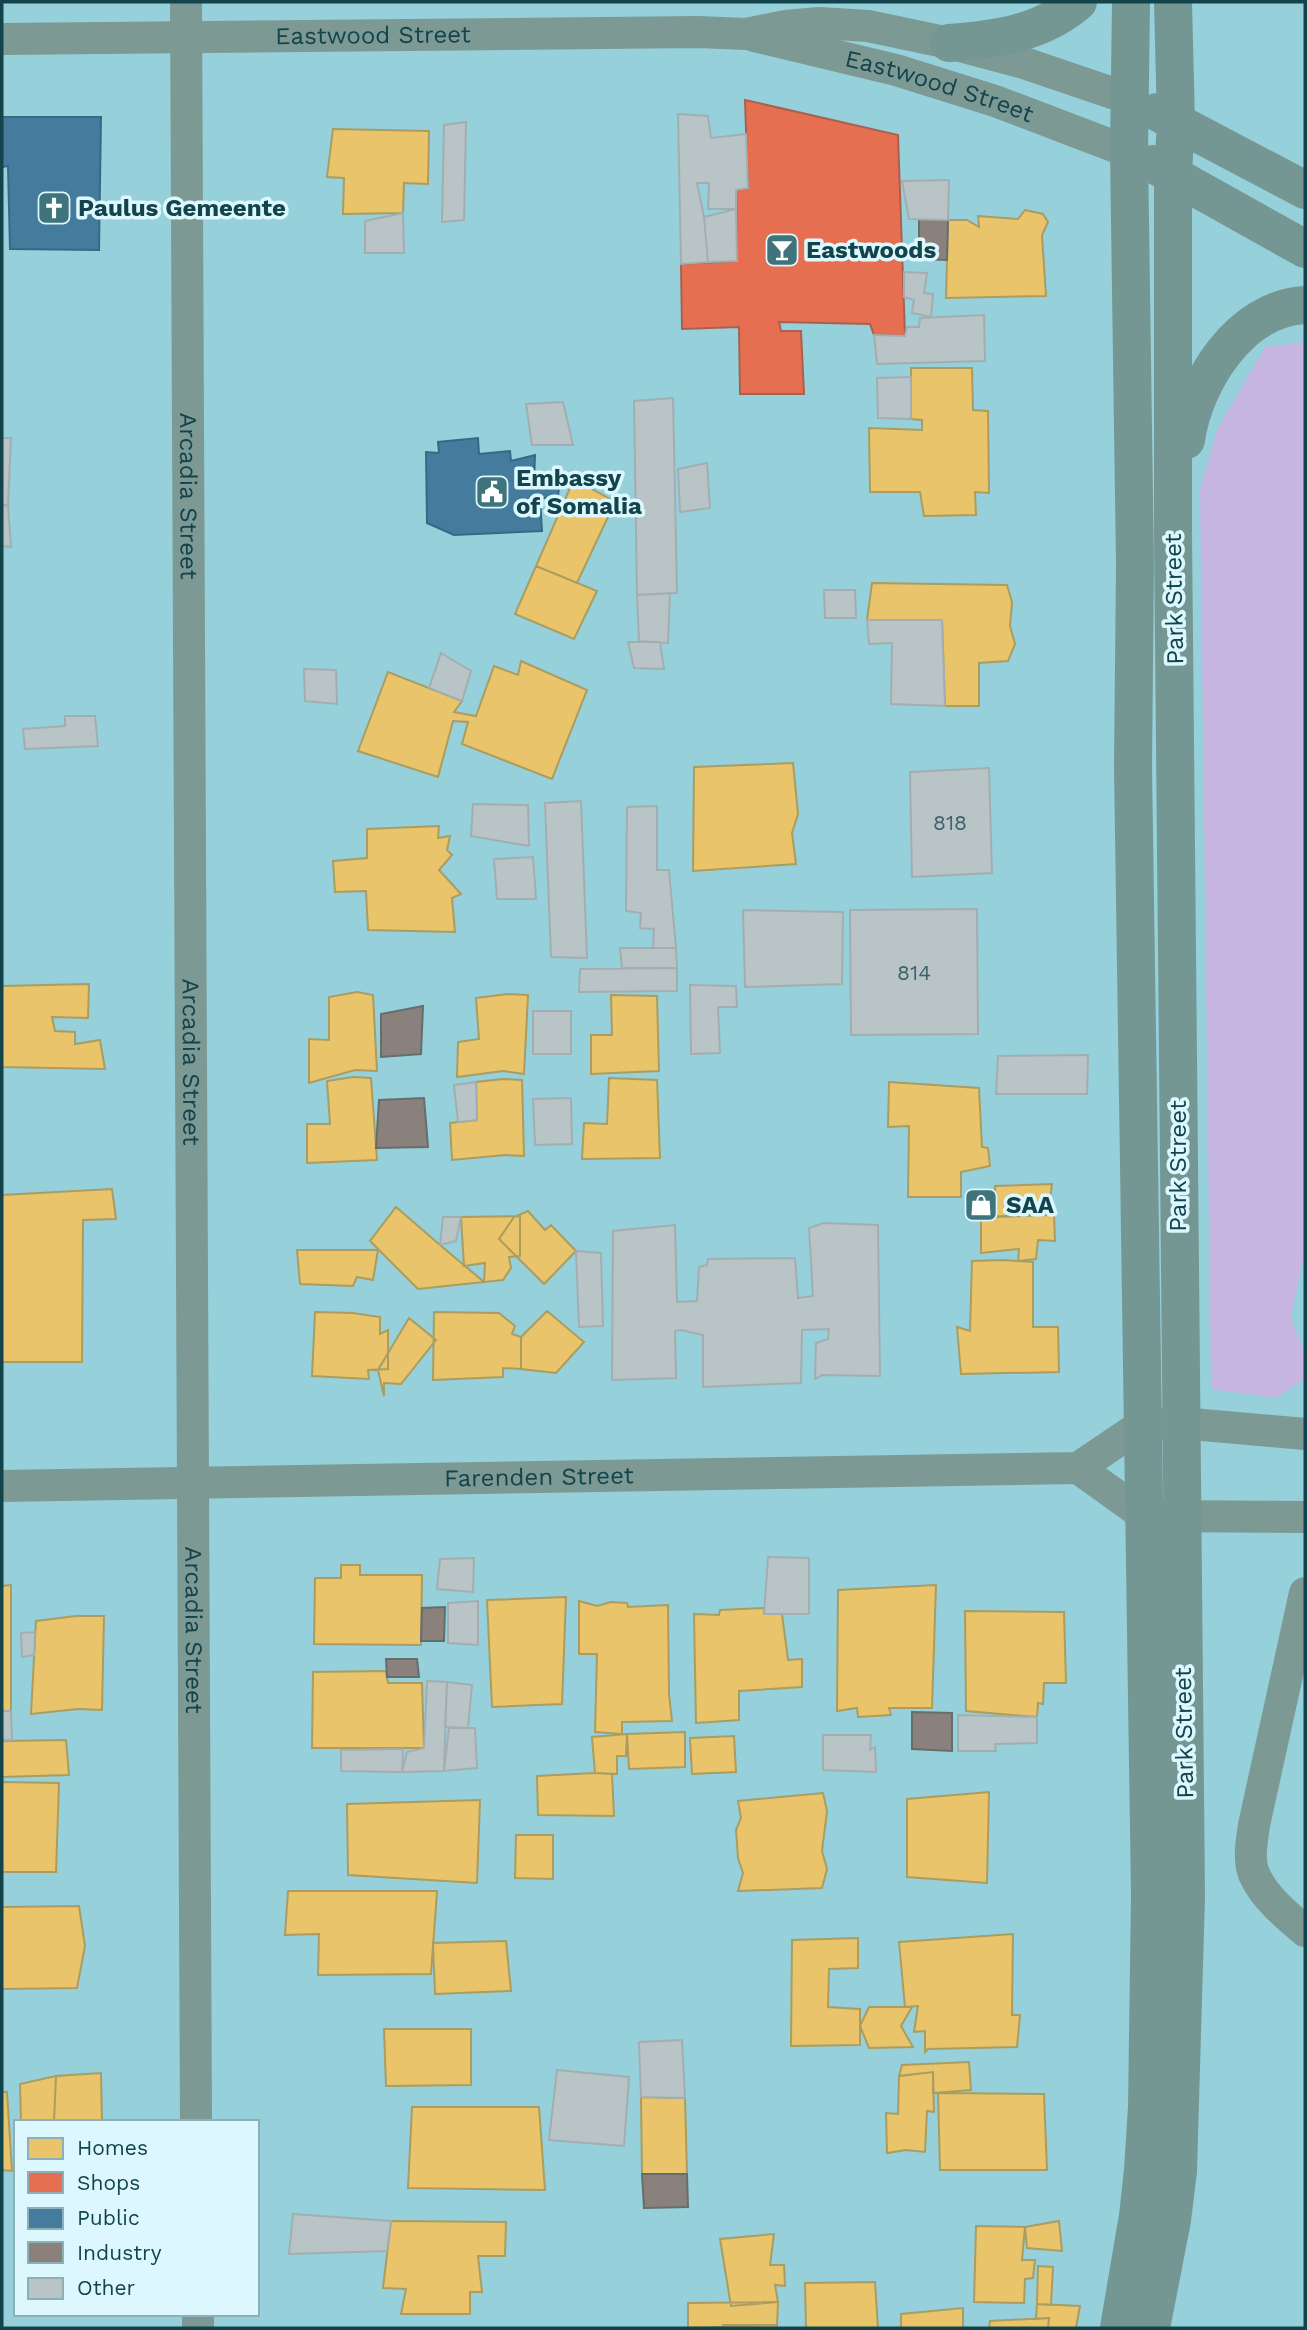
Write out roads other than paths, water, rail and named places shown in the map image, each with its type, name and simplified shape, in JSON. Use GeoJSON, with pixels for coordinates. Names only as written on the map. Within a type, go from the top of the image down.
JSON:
{"type":"FeatureCollection","features":[{"type":"Feature","properties":{"kind":"street","name":"Arcadia Street"},"geometry":{"type":"LineString","coordinates":[[186,2],[196,2120]]}},
{"type":"Feature","properties":{"kind":"street"},"geometry":{"type":"LineString","coordinates":[[949,43],[998,39],[1040,27],[1078,2]]}},
{"type":"Feature","properties":{"kind":"street","name":"Park Street"},"geometry":{"type":"LineString","coordinates":[[1131,2],[1129,152],[1135,551],[1132,767],[1143,1424],[1163,1516],[1186,1896],[1178,2171],[1172,2220],[1151,2328]]}},
{"type":"Feature","properties":{"kind":"street","name":"Park Street"},"geometry":{"type":"LineString","coordinates":[[1119,2328],[1138,2216],[1147,2107],[1150,1896],[1163,1516],[1180,1423],[1173,533],[1173,174],[1176,122],[1173,2]]}},
{"type":"Feature","properties":{"kind":"street","name":"Eastwood Street"},"geometry":{"type":"LineString","coordinates":[[746,34],[786,26],[849,24],[949,43],[1037,67],[1130,99]]}},
{"type":"Feature","properties":{"kind":"street","name":"Eastwood Street"},"geometry":{"type":"LineString","coordinates":[[2,39],[698,32],[746,34],[909,74],[1007,105],[1129,152]]}},
{"type":"Feature","properties":{"kind":"street"},"geometry":{"type":"LineString","coordinates":[[1130,99],[1305,190]]}},
{"type":"Feature","properties":{"kind":"street"},"geometry":{"type":"LineString","coordinates":[[1129,152],[1305,249]]}},
{"type":"Feature","properties":{"kind":"street"},"geometry":{"type":"LineString","coordinates":[[1173,533],[1187,433],[1200,388],[1228,346],[1264,317],[1305,305]]}},
{"type":"Feature","properties":{"kind":"street"},"geometry":{"type":"LineString","coordinates":[[1305,1434],[1180,1423],[1143,1424],[1078,1468],[1163,1516],[1305,1517]]}},
{"type":"Feature","properties":{"kind":"street","name":"Farenden Street"},"geometry":{"type":"LineString","coordinates":[[2,1486],[1078,1468]]}},
{"type":"Feature","properties":{"kind":"street"},"geometry":{"type":"LineString","coordinates":[[1305,1593],[1254,1825],[1251,1852],[1253,1872],[1265,1890],[1286,1915],[1305,1931]]}},
{"type":"Feature","properties":{"kind":"place","name":"Paulus Gemeente"},"geometry":{"type":"Point","coordinates":[54,208]}},
{"type":"Feature","properties":{"kind":"place","name":"Eastwoods"},"geometry":{"type":"Point","coordinates":[782,250]}},
{"type":"Feature","properties":{"kind":"place","name":"Embassy of Somalia"},"geometry":{"type":"Point","coordinates":[492,492]}},
{"type":"Feature","properties":{"kind":"place","name":"SAA"},"geometry":{"type":"Point","coordinates":[981,1205]}}]}
